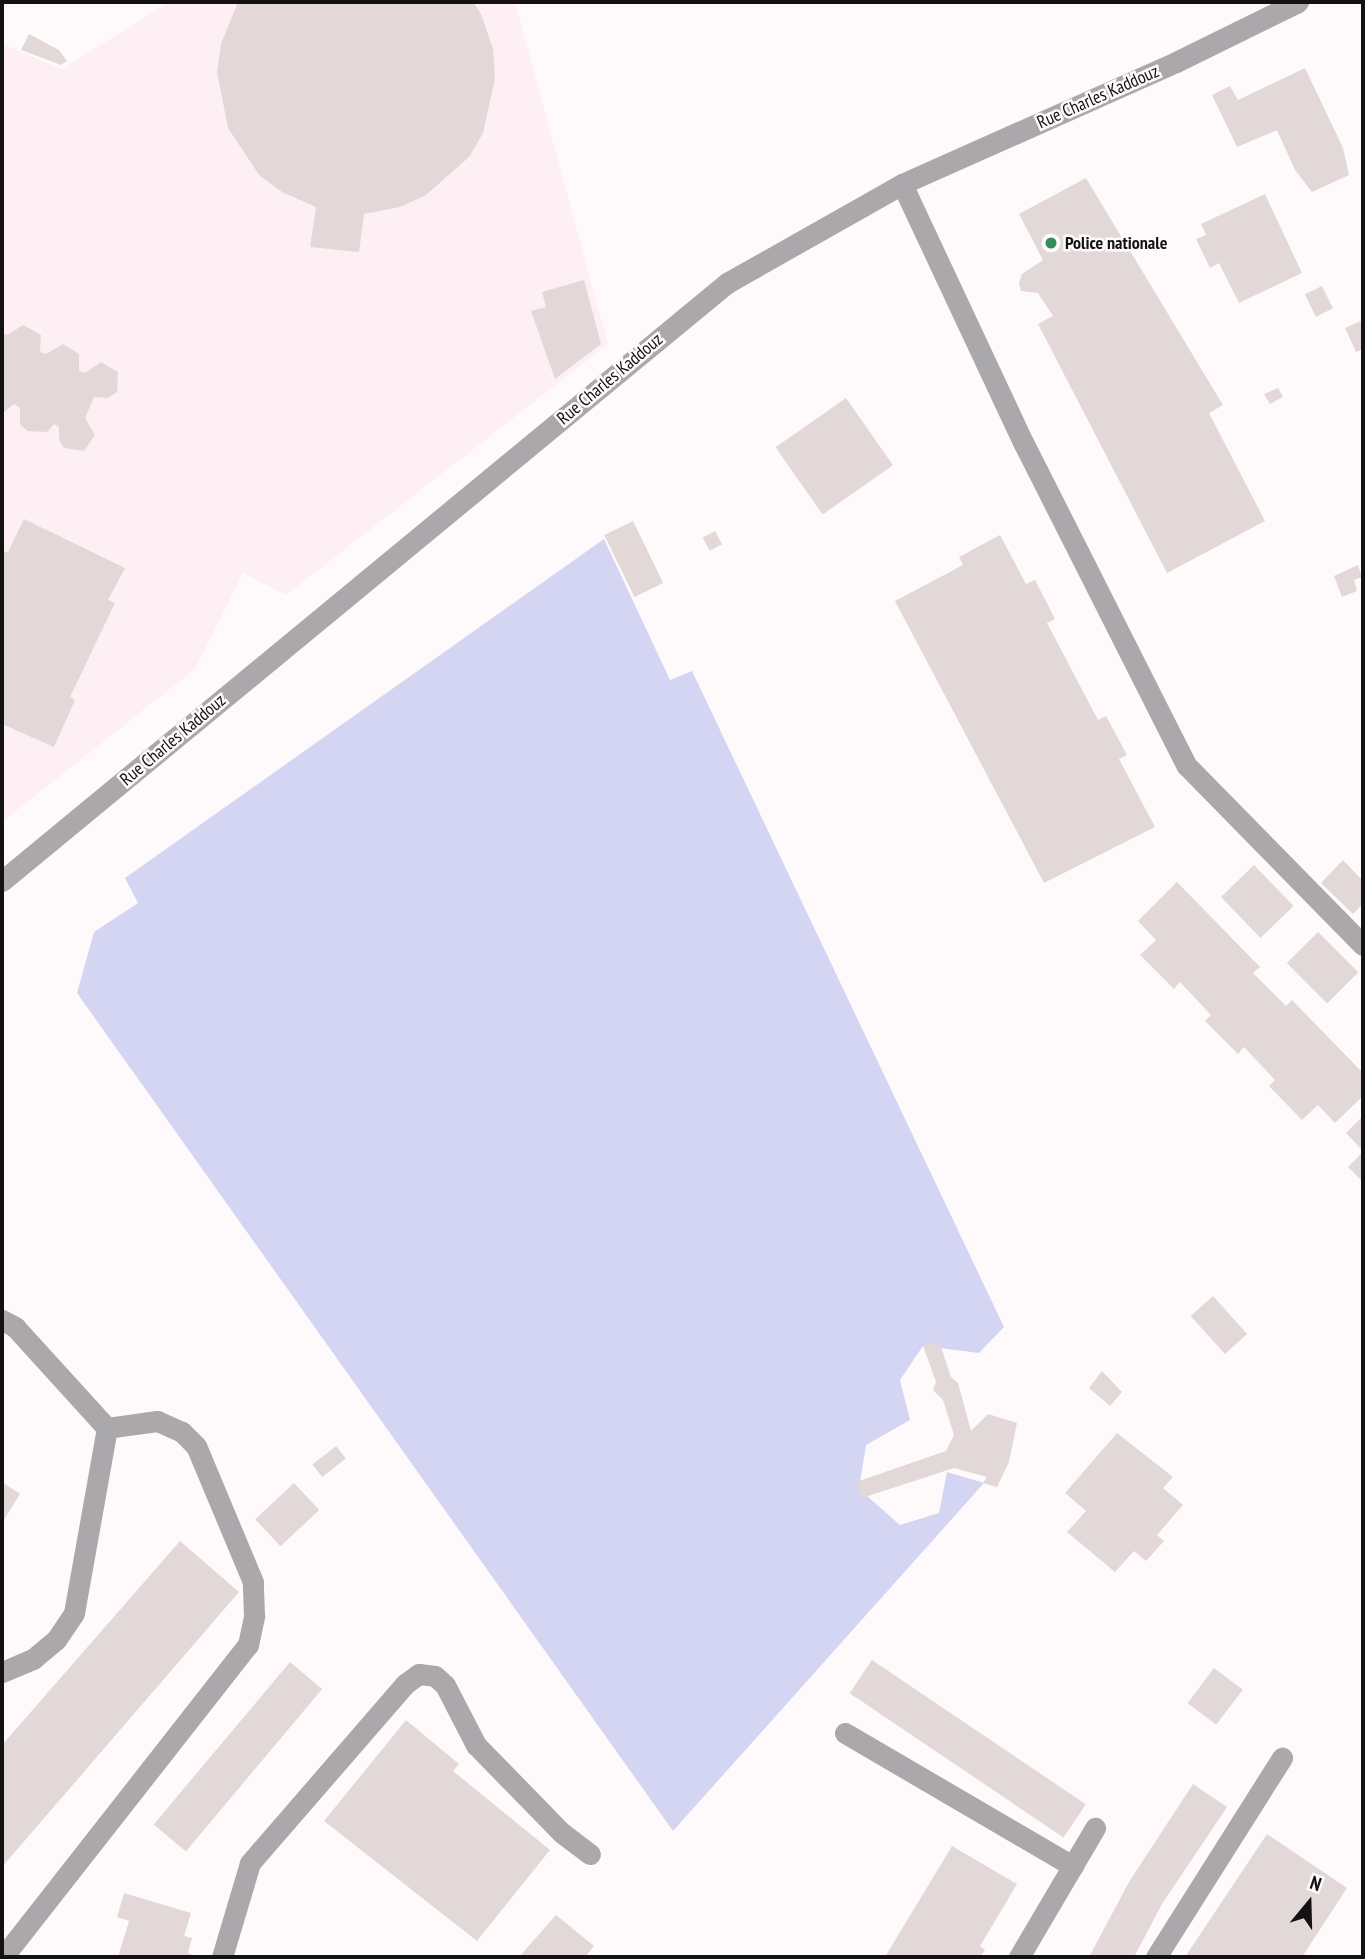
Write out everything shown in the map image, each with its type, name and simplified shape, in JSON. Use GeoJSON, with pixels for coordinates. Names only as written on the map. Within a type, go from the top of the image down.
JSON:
{"type":"FeatureCollection","features":[{"type":"Feature","properties":{"kind":"street","name":"Rue Charles Kaddouz"},"geometry":{"type":"LineString","coordinates":[[2,881],[727,283],[902,184],[1176,62],[1298,2]]}},
{"type":"Feature","properties":{"kind":"street"},"geometry":{"type":"LineString","coordinates":[[902,184],[1023,442],[1187,766],[1363,945]]}},
{"type":"Feature","properties":{"kind":"street"},"geometry":{"type":"LineString","coordinates":[[2,1320],[15,1328],[107,1428]]}},
{"type":"Feature","properties":{"kind":"street"},"geometry":{"type":"LineString","coordinates":[[3,1957],[248,1645],[252,1626],[253,1582],[196,1447],[183,1432],[157,1421],[107,1428]]}},
{"type":"Feature","properties":{"kind":"street"},"geometry":{"type":"LineString","coordinates":[[2,1672],[33,1659],[55,1640],[74,1613],[107,1428]]}},
{"type":"Feature","properties":{"kind":"street"},"geometry":{"type":"LineString","coordinates":[[222,1957],[250,1863],[405,1684],[419,1674],[435,1676],[445,1685],[476,1745],[562,1833],[590,1854]]}},
{"type":"Feature","properties":{"kind":"street"},"geometry":{"type":"LineString","coordinates":[[845,1733],[1073,1866]]}},
{"type":"Feature","properties":{"kind":"street"},"geometry":{"type":"LineString","coordinates":[[1156,1957],[1282,1758]]}},
{"type":"Feature","properties":{"kind":"street"},"geometry":{"type":"LineString","coordinates":[[1019,1957],[1095,1828]]}},
{"type":"Feature","properties":{"kind":"shaded area"},"geometry":{"type":"Polygon","coordinates":[[[169,2],[515,2],[608,344],[286,595],[243,573],[195,669],[2,822],[2,44],[62,69],[169,2]]]}},
{"type":"Feature","properties":{"kind":"water"},"geometry":{"type":"Polygon","coordinates":[[[604,539],[670,680],[692,671],[1004,1327],[979,1353],[923,1346],[900,1380],[910,1420],[866,1445],[859,1489],[900,1525],[939,1513],[947,1472],[984,1483],[673,1831],[77,993],[94,932],[138,903],[125,878],[604,539]]]}},
{"type":"Feature","properties":{"kind":"building"},"geometry":{"type":"Polygon","coordinates":[[[238,2],[473,2],[481,14],[493,49],[495,78],[483,133],[469,157],[426,195],[400,207],[364,214],[359,252],[310,247],[316,207],[282,192],[259,175],[228,128],[217,72],[221,44],[238,2]]]}},
{"type":"Feature","properties":{"kind":"building"},"geometry":{"type":"Polygon","coordinates":[[[29,34],[59,50],[67,61],[61,65],[21,50],[29,34]]]}},
{"type":"Feature","properties":{"kind":"building"},"geometry":{"type":"Polygon","coordinates":[[[1305,68],[1343,148],[1349,175],[1312,192],[1295,170],[1277,130],[1237,147],[1212,95],[1230,86],[1238,100],[1305,68]]]}},
{"type":"Feature","properties":{"kind":"building"},"geometry":{"type":"Polygon","coordinates":[[[1086,178],[1223,405],[1209,413],[1265,521],[1167,573],[1038,324],[1053,316],[1038,293],[1021,291],[1019,283],[1022,274],[1043,260],[1019,214],[1086,178]]]}},
{"type":"Feature","properties":{"kind":"building"},"geometry":{"type":"Polygon","coordinates":[[[1265,194],[1302,273],[1239,303],[1219,263],[1210,268],[1196,239],[1206,235],[1201,224],[1265,194]]]}},
{"type":"Feature","properties":{"kind":"building"},"geometry":{"type":"Polygon","coordinates":[[[584,280],[601,344],[555,379],[531,311],[546,307],[542,292],[584,280]]]}},
{"type":"Feature","properties":{"kind":"building"},"geometry":{"type":"Polygon","coordinates":[[[1322,286],[1333,308],[1316,317],[1305,294],[1322,286]]]}},
{"type":"Feature","properties":{"kind":"building"},"geometry":{"type":"Polygon","coordinates":[[[1363,320],[1363,356],[1361,350],[1356,352],[1345,328],[1363,320]]]}},
{"type":"Feature","properties":{"kind":"building"},"geometry":{"type":"Polygon","coordinates":[[[23,325],[41,335],[40,352],[46,354],[63,344],[79,354],[79,371],[85,373],[101,362],[118,372],[117,392],[108,398],[94,397],[85,418],[95,435],[84,451],[64,448],[59,440],[59,427],[54,424],[47,432],[27,431],[20,424],[20,408],[14,404],[2,414],[2,333],[7,335],[23,325]]]}},
{"type":"Feature","properties":{"kind":"building"},"geometry":{"type":"Polygon","coordinates":[[[1278,388],[1283,397],[1270,404],[1264,394],[1278,388]]]}},
{"type":"Feature","properties":{"kind":"building"},"geometry":{"type":"Polygon","coordinates":[[[846,398],[893,465],[823,514],[776,447],[846,398]]]}},
{"type":"Feature","properties":{"kind":"building"},"geometry":{"type":"Polygon","coordinates":[[[24,519],[125,568],[108,600],[115,603],[70,697],[75,700],[54,747],[2,724],[2,551],[8,552],[24,519]]]}},
{"type":"Feature","properties":{"kind":"building"},"geometry":{"type":"Polygon","coordinates":[[[633,521],[663,583],[634,597],[604,535],[633,521]]]}},
{"type":"Feature","properties":{"kind":"building"},"geometry":{"type":"Polygon","coordinates":[[[715,531],[722,544],[710,551],[703,538],[715,531]]]}},
{"type":"Feature","properties":{"kind":"building"},"geometry":{"type":"Polygon","coordinates":[[[1000,535],[1026,584],[1035,580],[1055,619],[1047,623],[1098,720],[1106,716],[1127,755],[1119,759],[1155,827],[1044,883],[895,601],[963,565],[959,557],[1000,535]]]}},
{"type":"Feature","properties":{"kind":"building"},"geometry":{"type":"Polygon","coordinates":[[[1358,565],[1362,577],[1354,580],[1357,591],[1342,597],[1334,576],[1358,565]]]}},
{"type":"Feature","properties":{"kind":"building"},"geometry":{"type":"Polygon","coordinates":[[[1343,860],[1363,881],[1363,904],[1353,914],[1321,883],[1343,860]]]}},
{"type":"Feature","properties":{"kind":"building"},"geometry":{"type":"Polygon","coordinates":[[[1254,865],[1294,906],[1261,938],[1221,897],[1254,865]]]}},
{"type":"Feature","properties":{"kind":"building"},"geometry":{"type":"Polygon","coordinates":[[[1177,882],[1260,967],[1253,973],[1286,1006],[1292,1000],[1363,1073],[1363,1096],[1335,1123],[1318,1105],[1302,1120],[1269,1086],[1275,1080],[1244,1047],[1238,1054],[1205,1021],[1211,1015],[1180,982],[1174,989],[1140,955],[1156,940],[1138,921],[1177,882]]]}},
{"type":"Feature","properties":{"kind":"building"},"geometry":{"type":"Polygon","coordinates":[[[1318,932],[1358,972],[1327,1003],[1287,963],[1318,932]]]}},
{"type":"Feature","properties":{"kind":"building"},"geometry":{"type":"Polygon","coordinates":[[[1363,1116],[1363,1151],[1346,1133],[1363,1116]]]}},
{"type":"Feature","properties":{"kind":"building"},"geometry":{"type":"Polygon","coordinates":[[[1363,1152],[1363,1182],[1348,1167],[1363,1152]]]}},
{"type":"Feature","properties":{"kind":"building"},"geometry":{"type":"Polygon","coordinates":[[[1213,1296],[1247,1334],[1225,1354],[1191,1316],[1213,1296]]]}},
{"type":"Feature","properties":{"kind":"building"},"geometry":{"type":"Polygon","coordinates":[[[939,1341],[951,1377],[958,1383],[971,1431],[988,1414],[1017,1423],[1009,1462],[997,1487],[983,1483],[987,1477],[954,1468],[862,1498],[856,1482],[946,1451],[954,1435],[943,1400],[933,1390],[936,1382],[923,1346],[939,1341]]]}},
{"type":"Feature","properties":{"kind":"building"},"geometry":{"type":"Polygon","coordinates":[[[1102,1371],[1122,1392],[1110,1406],[1089,1388],[1102,1371]]]}},
{"type":"Feature","properties":{"kind":"building"},"geometry":{"type":"Polygon","coordinates":[[[1117,1433],[1173,1477],[1163,1488],[1183,1505],[1157,1535],[1164,1541],[1146,1561],[1134,1551],[1115,1572],[1067,1532],[1086,1511],[1065,1493],[1117,1433]]]}},
{"type":"Feature","properties":{"kind":"building"},"geometry":{"type":"Polygon","coordinates":[[[336,1446],[346,1459],[322,1477],[312,1464],[336,1446]]]}},
{"type":"Feature","properties":{"kind":"building"},"geometry":{"type":"Polygon","coordinates":[[[2,1482],[20,1494],[2,1523],[2,1482]]]}},
{"type":"Feature","properties":{"kind":"building"},"geometry":{"type":"Polygon","coordinates":[[[294,1483],[319,1510],[280,1546],[255,1519],[294,1483]]]}},
{"type":"Feature","properties":{"kind":"building"},"geometry":{"type":"Polygon","coordinates":[[[180,1541],[239,1592],[2,1867],[2,1745],[180,1541]]]}},
{"type":"Feature","properties":{"kind":"building"},"geometry":{"type":"Polygon","coordinates":[[[872,1660],[1086,1804],[1064,1837],[850,1693],[872,1660]]]}},
{"type":"Feature","properties":{"kind":"building"},"geometry":{"type":"Polygon","coordinates":[[[290,1662],[322,1689],[186,1851],[154,1824],[290,1662]]]}},
{"type":"Feature","properties":{"kind":"building"},"geometry":{"type":"Polygon","coordinates":[[[1214,1668],[1243,1690],[1216,1725],[1188,1703],[1214,1668]]]}},
{"type":"Feature","properties":{"kind":"building"},"geometry":{"type":"Polygon","coordinates":[[[406,1720],[459,1764],[453,1771],[550,1850],[477,1941],[324,1821],[406,1720]]]}},
{"type":"Feature","properties":{"kind":"building"},"geometry":{"type":"Polygon","coordinates":[[[1193,1784],[1227,1807],[1162,1904],[1134,1957],[1089,1957],[1129,1882],[1193,1784]]]}},
{"type":"Feature","properties":{"kind":"building"},"geometry":{"type":"Polygon","coordinates":[[[1267,1834],[1347,1888],[1302,1957],[1185,1957],[1267,1834]]]}},
{"type":"Feature","properties":{"kind":"building"},"geometry":{"type":"Polygon","coordinates":[[[952,1846],[1017,1884],[980,1946],[985,1950],[980,1957],[885,1957],[952,1846]]]}},
{"type":"Feature","properties":{"kind":"building"},"geometry":{"type":"Polygon","coordinates":[[[124,1893],[191,1913],[184,1936],[192,1938],[188,1953],[199,1957],[118,1957],[129,1921],[117,1917],[124,1893]]]}},
{"type":"Feature","properties":{"kind":"building"},"geometry":{"type":"Polygon","coordinates":[[[556,1915],[594,1946],[585,1957],[519,1957],[556,1915]]]}},
{"type":"Feature","properties":{"kind":"place","name":"Police nationale"},"geometry":{"type":"Point","coordinates":[1051,243]}}]}
